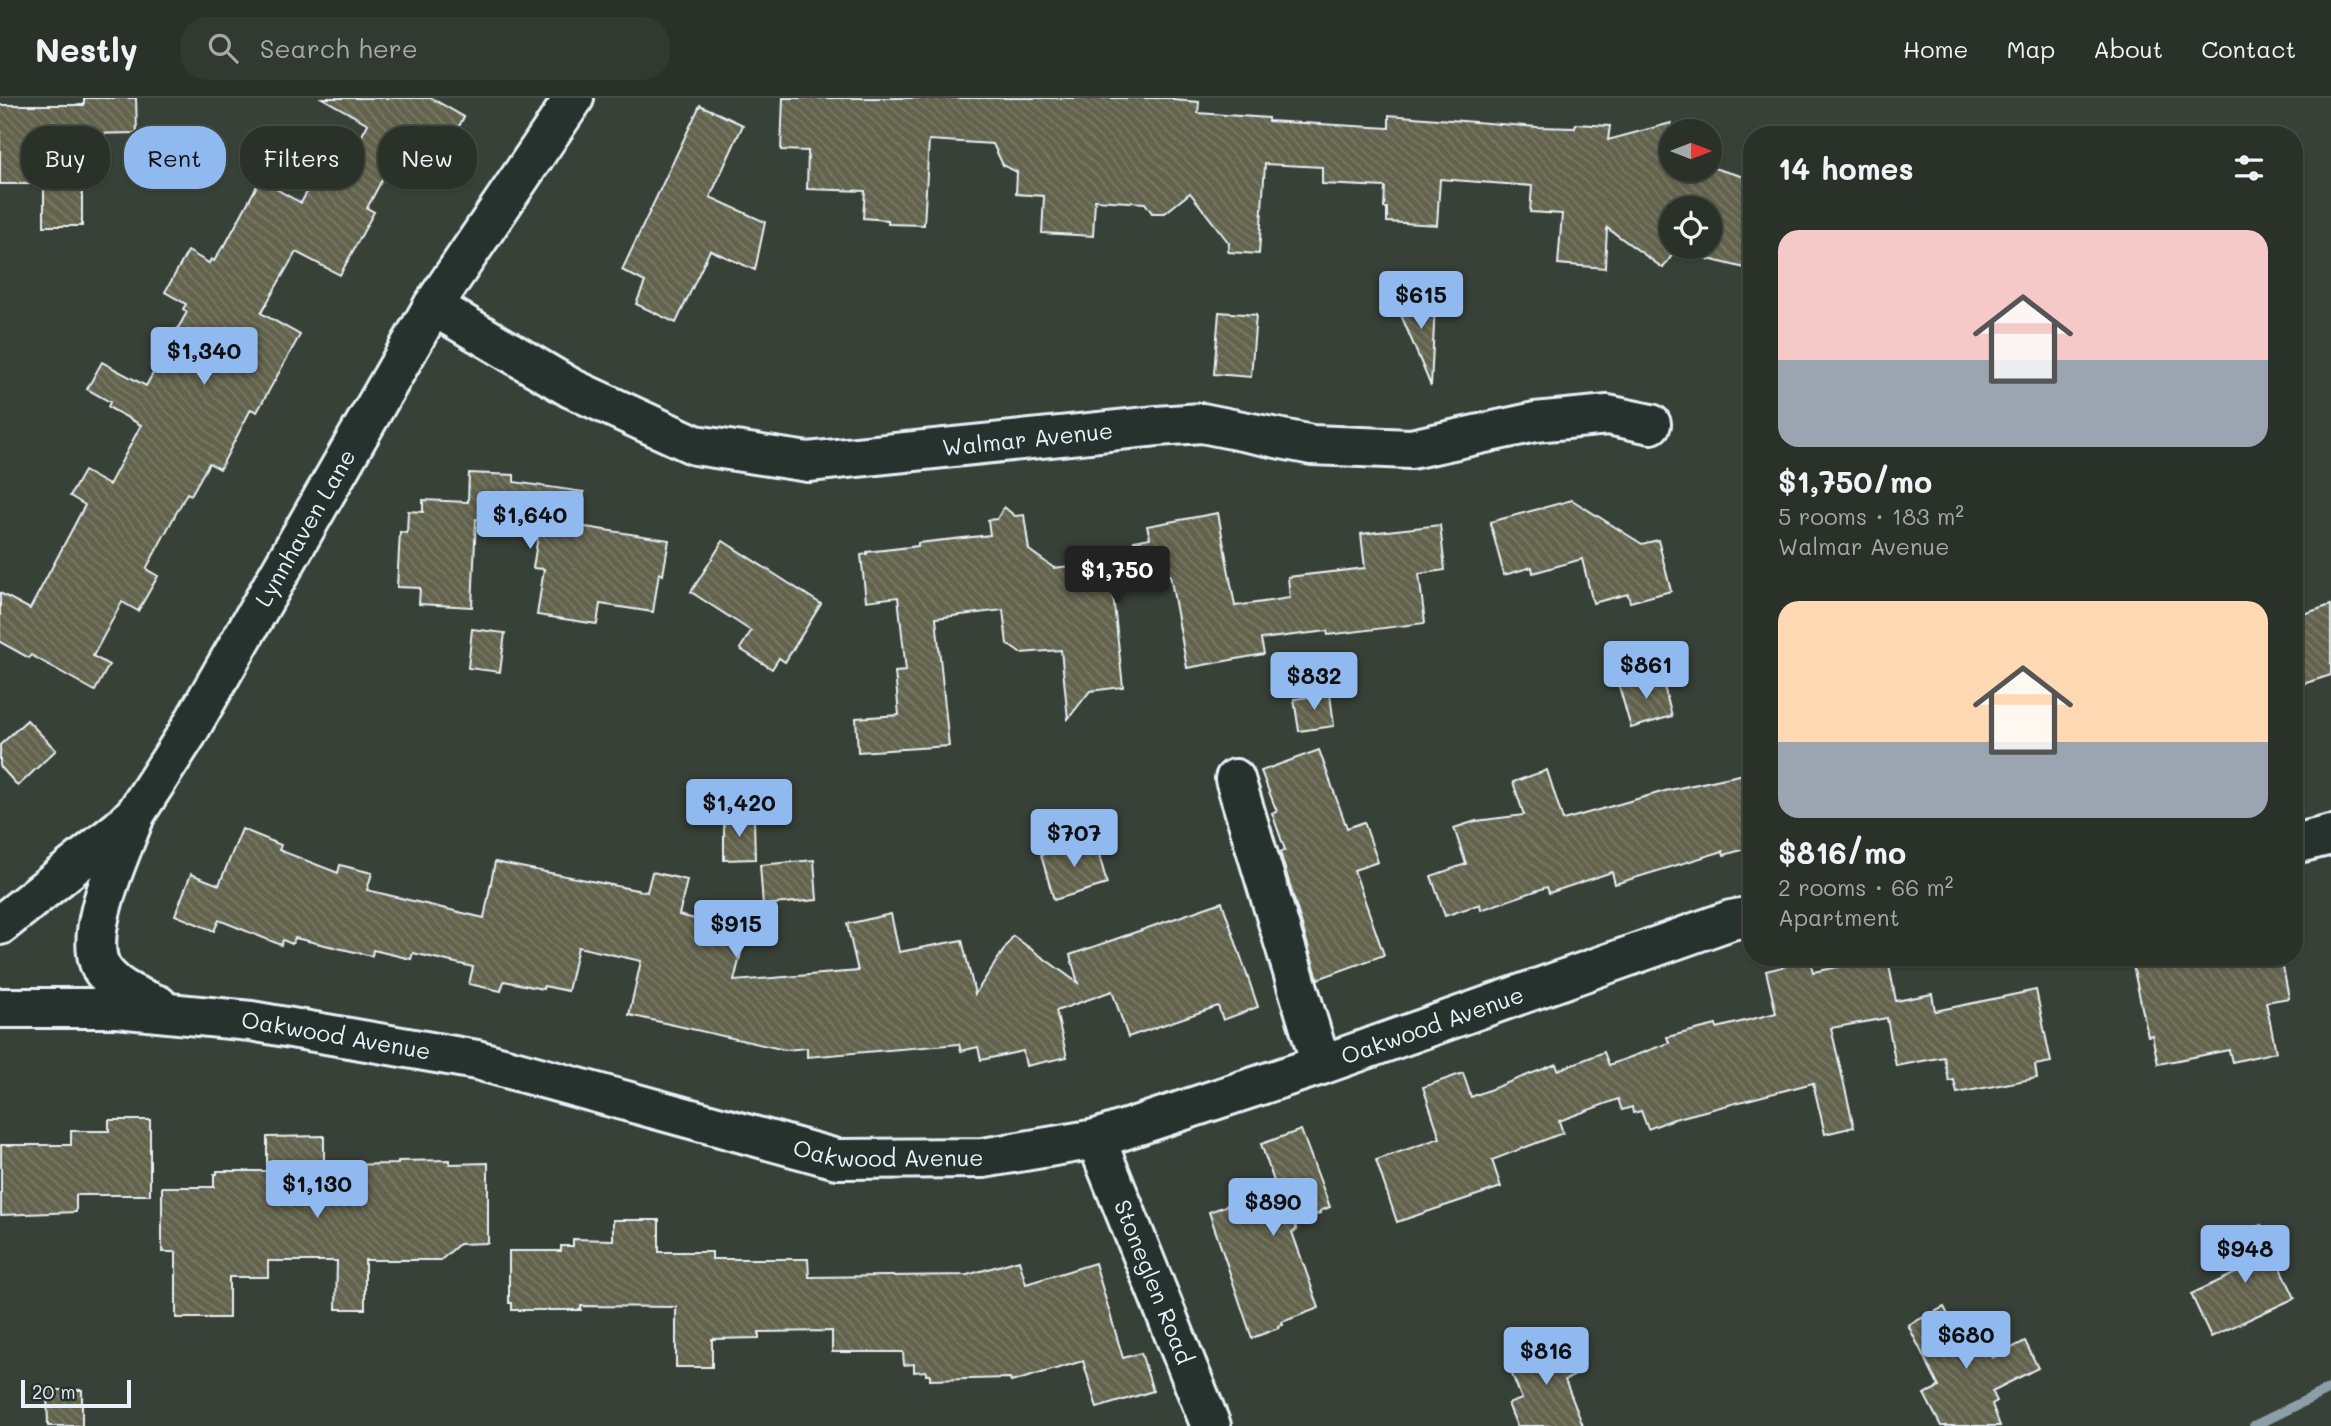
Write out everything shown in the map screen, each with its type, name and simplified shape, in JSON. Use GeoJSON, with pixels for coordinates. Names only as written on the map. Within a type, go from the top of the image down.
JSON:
{"type":"FeatureCollection","features":[{"type":"Feature","properties":{"kind":"street","name":"Lynnhaven Lane"},"geometry":{"type":"LineString","coordinates":[[0,925],[136,813],[187,734],[433,306],[574,98]]}},
{"type":"Feature","properties":{"kind":"street","name":"Walmar Avenue"},"geometry":{"type":"LineString","coordinates":[[433,306],[571,388],[695,445],[808,462],[1202,423],[1312,445],[1411,449],[1535,422],[1608,415],[1651,424]]}},
{"type":"Feature","properties":{"kind":"street"},"geometry":{"type":"LineString","coordinates":[[1235,779],[1321,1065]]}},
{"type":"Feature","properties":{"kind":"street"},"geometry":{"type":"LineString","coordinates":[[136,813],[108,884],[95,949],[103,971],[126,993],[180,1014]]}},
{"type":"Feature","properties":{"kind":"street"},"geometry":{"type":"LineString","coordinates":[[2303,843],[2331,835]]}},
{"type":"Feature","properties":{"kind":"street","name":"Oakwood Avenue"},"geometry":{"type":"LineString","coordinates":[[0,1008],[117,1008],[251,1021],[477,1060],[837,1159],[982,1158],[1096,1139],[1321,1065],[1743,918]]}},
{"type":"Feature","properties":{"kind":"street","name":"Stoneglen Road"},"geometry":{"type":"LineString","coordinates":[[1096,1139],[1211,1426]]}},
{"type":"Feature","properties":{"kind":"building"},"geometry":{"type":"Polygon","coordinates":[[[84,98],[136,98],[137,126],[124,126],[124,133],[110,133],[110,126],[21,126],[21,184],[0,184],[0,105],[84,105],[84,98]]]}},
{"type":"Feature","properties":{"kind":"building"},"geometry":{"type":"Polygon","coordinates":[[[322,98],[431,98],[464,117],[459,126],[378,126],[378,187],[367,208],[374,212],[340,275],[296,252],[261,313],[300,335],[257,412],[251,409],[220,469],[209,463],[191,495],[187,493],[146,569],[158,576],[138,611],[122,602],[93,656],[109,665],[95,691],[31,655],[29,658],[0,642],[0,593],[30,609],[85,505],[70,496],[84,471],[109,485],[141,425],[108,407],[110,402],[87,389],[102,362],[146,386],[187,312],[183,309],[186,304],[165,292],[188,251],[209,263],[211,259],[214,261],[255,189],[276,189],[301,203],[309,189],[364,189],[364,132],[368,124],[322,98]]]}},
{"type":"Feature","properties":{"kind":"building"},"geometry":{"type":"Polygon","coordinates":[[[783,98],[1173,98],[1199,102],[1198,113],[1268,118],[1268,121],[1389,128],[1389,115],[1537,127],[1575,128],[1576,124],[1610,126],[1608,140],[1659,126],[1659,182],[1722,182],[1722,170],[1743,176],[1743,268],[1708,259],[1722,259],[1722,196],[1659,196],[1659,259],[1669,259],[1663,268],[1607,228],[1605,268],[1558,264],[1562,214],[1530,212],[1532,186],[1440,179],[1437,225],[1387,222],[1387,208],[1384,208],[1385,187],[1322,184],[1322,167],[1265,164],[1259,254],[1228,252],[1229,243],[1190,193],[1165,213],[1152,213],[1145,203],[1095,200],[1093,236],[1042,233],[1044,196],[1016,194],[1017,172],[1003,165],[993,144],[929,140],[924,225],[888,224],[888,220],[863,218],[865,191],[807,189],[808,151],[781,150],[783,98]]]}},
{"type":"Feature","properties":{"kind":"building"},"geometry":{"type":"Polygon","coordinates":[[[700,105],[743,125],[710,197],[765,222],[755,270],[710,250],[676,323],[636,304],[645,282],[622,270],[700,105]]]}},
{"type":"Feature","properties":{"kind":"building"},"geometry":{"type":"Polygon","coordinates":[[[44,189],[82,189],[82,226],[44,226],[44,189]]]}},
{"type":"Feature","properties":{"kind":"building"},"geometry":{"type":"Polygon","coordinates":[[[1396,303],[1435,305],[1431,386],[1396,303]]]}},
{"type":"Feature","properties":{"kind":"building"},"geometry":{"type":"Polygon","coordinates":[[[1219,312],[1256,315],[1251,377],[1214,374],[1219,312]]]}},
{"type":"Feature","properties":{"kind":"building"},"geometry":{"type":"Polygon","coordinates":[[[469,473],[514,475],[514,482],[584,492],[579,526],[669,540],[663,575],[659,573],[653,612],[600,604],[597,624],[537,615],[544,569],[533,568],[540,523],[476,519],[472,607],[419,604],[420,588],[397,587],[400,532],[407,533],[408,511],[423,512],[423,500],[468,502],[469,473]]]}},
{"type":"Feature","properties":{"kind":"building"},"geometry":{"type":"Polygon","coordinates":[[[1572,500],[1642,544],[1658,540],[1671,591],[1630,602],[1628,594],[1593,603],[1582,559],[1533,573],[1532,567],[1504,575],[1490,522],[1572,500]]]}},
{"type":"Feature","properties":{"kind":"building"},"geometry":{"type":"Polygon","coordinates":[[[1004,507],[1015,516],[1024,515],[1029,550],[1054,568],[1078,565],[1085,557],[1135,549],[1134,541],[1150,538],[1147,526],[1218,513],[1235,606],[1290,598],[1288,577],[1365,568],[1361,534],[1440,525],[1445,570],[1419,574],[1425,623],[1328,635],[1327,631],[1261,639],[1264,654],[1187,668],[1170,575],[1112,586],[1123,687],[1090,691],[1068,719],[1061,650],[1020,653],[1007,644],[1003,610],[936,618],[949,746],[858,752],[856,718],[899,715],[895,672],[906,671],[898,597],[866,601],[861,555],[918,546],[918,543],[990,535],[988,520],[997,519],[1004,507]]]}},
{"type":"Feature","properties":{"kind":"building"},"geometry":{"type":"Polygon","coordinates":[[[723,541],[821,604],[785,662],[779,658],[772,669],[740,649],[751,631],[691,592],[723,541]]]}},
{"type":"Feature","properties":{"kind":"building"},"geometry":{"type":"Polygon","coordinates":[[[2331,605],[2331,675],[2303,684],[2303,614],[2331,605]]]}},
{"type":"Feature","properties":{"kind":"building"},"geometry":{"type":"Polygon","coordinates":[[[472,629],[505,633],[500,672],[468,668],[472,629]]]}},
{"type":"Feature","properties":{"kind":"building"},"geometry":{"type":"Polygon","coordinates":[[[1661,675],[1672,716],[1631,728],[1619,686],[1661,675]]]}},
{"type":"Feature","properties":{"kind":"building"},"geometry":{"type":"Polygon","coordinates":[[[1330,694],[1334,726],[1299,731],[1294,699],[1330,694]]]}},
{"type":"Feature","properties":{"kind":"building"},"geometry":{"type":"Polygon","coordinates":[[[27,720],[56,750],[18,786],[0,766],[0,745],[27,720]]]}},
{"type":"Feature","properties":{"kind":"building"},"geometry":{"type":"Polygon","coordinates":[[[1319,750],[1347,828],[1364,822],[1378,862],[1354,870],[1384,955],[1318,979],[1280,852],[1285,850],[1272,813],[1277,812],[1261,771],[1319,750]]]}},
{"type":"Feature","properties":{"kind":"building"},"geometry":{"type":"Polygon","coordinates":[[[1547,770],[1563,820],[1665,791],[1743,774],[1743,850],[1724,855],[1723,851],[1615,884],[1612,872],[1549,893],[1547,887],[1481,910],[1480,904],[1445,916],[1431,876],[1466,864],[1454,828],[1476,821],[1524,815],[1513,782],[1547,770]]]}},
{"type":"Feature","properties":{"kind":"building"},"geometry":{"type":"Polygon","coordinates":[[[724,819],[754,819],[755,859],[724,860],[724,819]]]}},
{"type":"Feature","properties":{"kind":"building"},"geometry":{"type":"Polygon","coordinates":[[[242,829],[281,845],[279,850],[338,873],[340,865],[372,873],[367,890],[484,918],[495,862],[647,892],[652,872],[687,880],[679,915],[746,932],[734,981],[858,971],[847,924],[891,914],[899,952],[962,940],[975,994],[1013,936],[1078,983],[1070,955],[1222,902],[1258,1007],[1223,1020],[1218,1006],[1128,1037],[1112,991],[1056,1011],[1067,1057],[1026,1066],[1023,1051],[981,1060],[978,1047],[961,1051],[959,1044],[807,1057],[807,1048],[785,1050],[629,1015],[641,961],[578,947],[568,991],[504,981],[501,991],[469,984],[473,967],[413,953],[411,959],[373,950],[372,956],[295,938],[292,944],[283,940],[281,945],[219,920],[214,931],[175,915],[191,874],[219,885],[242,829]]]}},
{"type":"Feature","properties":{"kind":"building"},"geometry":{"type":"Polygon","coordinates":[[[1095,839],[1107,884],[1054,900],[1041,855],[1095,839]]]}},
{"type":"Feature","properties":{"kind":"building"},"geometry":{"type":"Polygon","coordinates":[[[814,860],[817,900],[763,905],[760,865],[814,860]]]}},
{"type":"Feature","properties":{"kind":"building"},"geometry":{"type":"Polygon","coordinates":[[[1786,966],[1812,966],[1813,972],[1843,966],[1889,966],[1896,1001],[1932,994],[1935,1011],[2036,990],[2051,1062],[2035,1065],[2037,1078],[1957,1093],[1954,1080],[1949,1081],[1944,1057],[1896,1066],[1887,1018],[1831,1028],[1854,1127],[1825,1134],[1813,1083],[1674,1119],[1648,1129],[1641,1111],[1633,1113],[1632,1107],[1622,1110],[1618,1099],[1559,1121],[1563,1133],[1492,1160],[1501,1187],[1397,1222],[1376,1160],[1440,1138],[1423,1087],[1463,1073],[1471,1097],[1556,1064],[1558,1070],[1604,1052],[1609,1065],[1669,1043],[1667,1037],[1776,1013],[1766,971],[1786,966]]]}},
{"type":"Feature","properties":{"kind":"building"},"geometry":{"type":"Polygon","coordinates":[[[2133,966],[2283,966],[2289,998],[2266,1002],[2276,1052],[2232,1062],[2229,1050],[2158,1064],[2152,1035],[2148,1036],[2133,966]]]}},
{"type":"Feature","properties":{"kind":"building"},"geometry":{"type":"Polygon","coordinates":[[[109,1120],[150,1120],[150,1195],[76,1195],[76,1212],[1,1215],[1,1145],[71,1145],[71,1131],[109,1131],[109,1120]]]}},
{"type":"Feature","properties":{"kind":"building"},"geometry":{"type":"Polygon","coordinates":[[[1301,1130],[1330,1207],[1294,1223],[1297,1230],[1292,1232],[1319,1308],[1282,1322],[1283,1325],[1278,1326],[1279,1328],[1252,1338],[1209,1212],[1276,1187],[1261,1144],[1301,1130]]]}},
{"type":"Feature","properties":{"kind":"building"},"geometry":{"type":"Polygon","coordinates":[[[324,1136],[324,1165],[450,1160],[450,1164],[488,1163],[488,1243],[459,1244],[441,1260],[365,1260],[365,1309],[336,1309],[337,1261],[268,1261],[268,1277],[229,1277],[229,1318],[176,1318],[176,1252],[162,1252],[162,1187],[214,1187],[214,1174],[217,1174],[217,1171],[267,1171],[267,1137],[324,1136]]]}},
{"type":"Feature","properties":{"kind":"building"},"geometry":{"type":"Polygon","coordinates":[[[613,1220],[659,1220],[659,1252],[712,1252],[712,1259],[808,1259],[809,1277],[967,1275],[1019,1260],[1026,1284],[1095,1263],[1123,1358],[1141,1353],[1153,1391],[1097,1408],[1083,1361],[1011,1382],[1010,1378],[930,1380],[926,1371],[914,1372],[914,1364],[904,1365],[903,1352],[832,1352],[832,1331],[759,1332],[759,1338],[712,1339],[712,1367],[676,1367],[676,1307],[581,1306],[581,1310],[512,1310],[512,1303],[509,1303],[509,1251],[561,1251],[561,1246],[573,1246],[573,1239],[613,1240],[613,1220]]]}},
{"type":"Feature","properties":{"kind":"building"},"geometry":{"type":"Polygon","coordinates":[[[2261,1225],[2295,1298],[2211,1337],[2191,1294],[2238,1272],[2224,1243],[2261,1225]]]}},
{"type":"Feature","properties":{"kind":"building"},"geometry":{"type":"Polygon","coordinates":[[[1944,1307],[1960,1337],[1977,1328],[1992,1358],[2025,1341],[2038,1368],[1992,1391],[1997,1401],[1992,1404],[2000,1426],[1941,1426],[1924,1394],[1939,1387],[1908,1325],[1944,1307]]]}},
{"type":"Feature","properties":{"kind":"building"},"geometry":{"type":"Polygon","coordinates":[[[1569,1338],[1582,1372],[1565,1380],[1583,1426],[1517,1426],[1508,1404],[1522,1399],[1507,1362],[1569,1338]]]}},
{"type":"Feature","properties":{"kind":"building"},"geometry":{"type":"Polygon","coordinates":[[[47,1390],[82,1390],[82,1426],[48,1426],[47,1390]]]}},
{"type":"Feature","properties":{"kind":"waterway"},"geometry":{"type":"LineString","coordinates":[[2254,1426],[2331,1388]]}}]}
